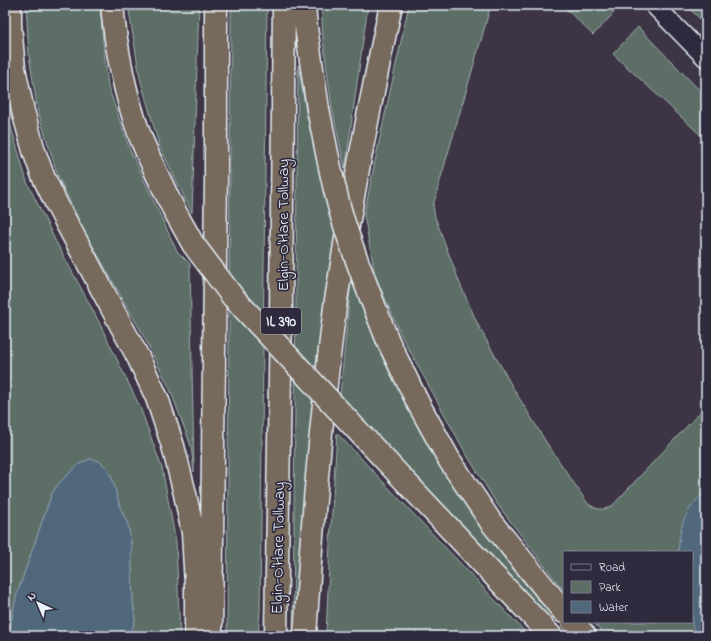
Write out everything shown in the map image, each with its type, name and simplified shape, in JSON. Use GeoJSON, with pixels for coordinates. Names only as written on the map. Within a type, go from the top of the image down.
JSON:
{"type":"FeatureCollection","features":[{"type":"Feature","properties":{"kind":"highway"},"geometry":{"type":"LineString","coordinates":[[10,5],[10,25],[14,68],[23,111],[43,176],[139,359],[157,398],[173,446],[193,533],[196,585],[196,636]]}},
{"type":"Feature","properties":{"kind":"highway"},"geometry":{"type":"LineString","coordinates":[[112,5],[119,56],[128,98],[140,135],[173,208],[193,244],[233,297],[551,636]]}},
{"type":"Feature","properties":{"kind":"highway"},"geometry":{"type":"LineString","coordinates":[[211,636],[216,185],[216,5]]}},
{"type":"Feature","properties":{"kind":"highway","name":"Elgin-O'Hare Tollway"},"geometry":{"type":"LineString","coordinates":[[276,636],[284,5]]}},
{"type":"Feature","properties":{"kind":"highway"},"geometry":{"type":"LineString","coordinates":[[304,5],[318,109],[343,219],[370,297],[388,341],[418,403],[450,461],[491,522],[563,611]]}},
{"type":"Feature","properties":{"kind":"highway"},"geometry":{"type":"LineString","coordinates":[[305,636],[322,416],[335,306],[356,177],[391,5]]}},
{"type":"Feature","properties":{"kind":"highway"},"geometry":{"type":"LineString","coordinates":[[573,623],[585,636]]}},
{"type":"Feature","properties":{"kind":"street"},"geometry":{"type":"LineString","coordinates":[[654,5],[706,58]]}},
{"type":"Feature","properties":{"kind":"green space"},"geometry":{"type":"Polygon","coordinates":[[[26,5],[100,5],[108,86],[130,150],[177,251],[190,264],[194,472],[191,446],[170,389],[141,331],[84,231],[58,176],[38,112],[29,56],[26,5]]]}},
{"type":"Feature","properties":{"kind":"green space"},"geometry":{"type":"Polygon","coordinates":[[[128,5],[199,5],[192,213],[159,145],[140,78],[128,5]]]}},
{"type":"Feature","properties":{"kind":"green space"},"geometry":{"type":"Polygon","coordinates":[[[231,5],[267,5],[260,611],[258,636],[227,636],[231,5]]]}},
{"type":"Feature","properties":{"kind":"green space"},"geometry":{"type":"Polygon","coordinates":[[[321,5],[368,5],[345,169],[332,108],[323,39],[321,5]]]}},
{"type":"Feature","properties":{"kind":"green space"},"geometry":{"type":"Polygon","coordinates":[[[409,5],[491,5],[433,206],[435,217],[460,284],[479,327],[513,388],[546,442],[588,504],[594,508],[600,509],[605,509],[612,506],[706,406],[706,636],[606,636],[594,623],[693,623],[693,551],[563,551],[563,590],[497,504],[465,452],[401,335],[375,275],[364,215],[409,5]]]}},
{"type":"Feature","properties":{"kind":"green space"},"geometry":{"type":"Polygon","coordinates":[[[562,5],[617,6],[613,14],[593,35],[562,5]]]}},
{"type":"Feature","properties":{"kind":"green space"},"geometry":{"type":"Polygon","coordinates":[[[686,5],[706,5],[706,25],[686,5]]]}},
{"type":"Feature","properties":{"kind":"green space"},"geometry":{"type":"Polygon","coordinates":[[[638,27],[706,97],[706,140],[613,54],[638,27]]]}},
{"type":"Feature","properties":{"kind":"green space"},"geometry":{"type":"Polygon","coordinates":[[[298,65],[306,112],[336,235],[296,630],[293,630],[298,65]]]}},
{"type":"Feature","properties":{"kind":"green space"},"geometry":{"type":"Polygon","coordinates":[[[5,106],[27,182],[55,240],[96,316],[140,407],[162,468],[176,542],[180,636],[129,636],[135,620],[131,541],[128,525],[120,507],[112,478],[107,468],[99,461],[90,459],[79,464],[60,482],[52,493],[16,597],[10,636],[5,636],[5,106]]]}},
{"type":"Feature","properties":{"kind":"green space"},"geometry":{"type":"Polygon","coordinates":[[[351,280],[384,361],[420,431],[455,488],[510,566],[554,618],[549,622],[340,395],[351,280]]]}},
{"type":"Feature","properties":{"kind":"green space"},"geometry":{"type":"Polygon","coordinates":[[[337,433],[529,636],[326,636],[337,433]]]}},
{"type":"Feature","properties":{"kind":"water"},"geometry":{"type":"Polygon","coordinates":[[[90,459],[99,461],[107,468],[112,478],[120,507],[128,525],[131,541],[135,620],[131,634],[129,636],[10,636],[16,597],[52,493],[60,482],[79,464],[90,459]]]}},
{"type":"Feature","properties":{"kind":"water"},"geometry":{"type":"Polygon","coordinates":[[[706,491],[706,636],[698,636],[694,632],[692,624],[693,551],[678,551],[682,524],[687,513],[697,499],[706,491]]]}}]}
